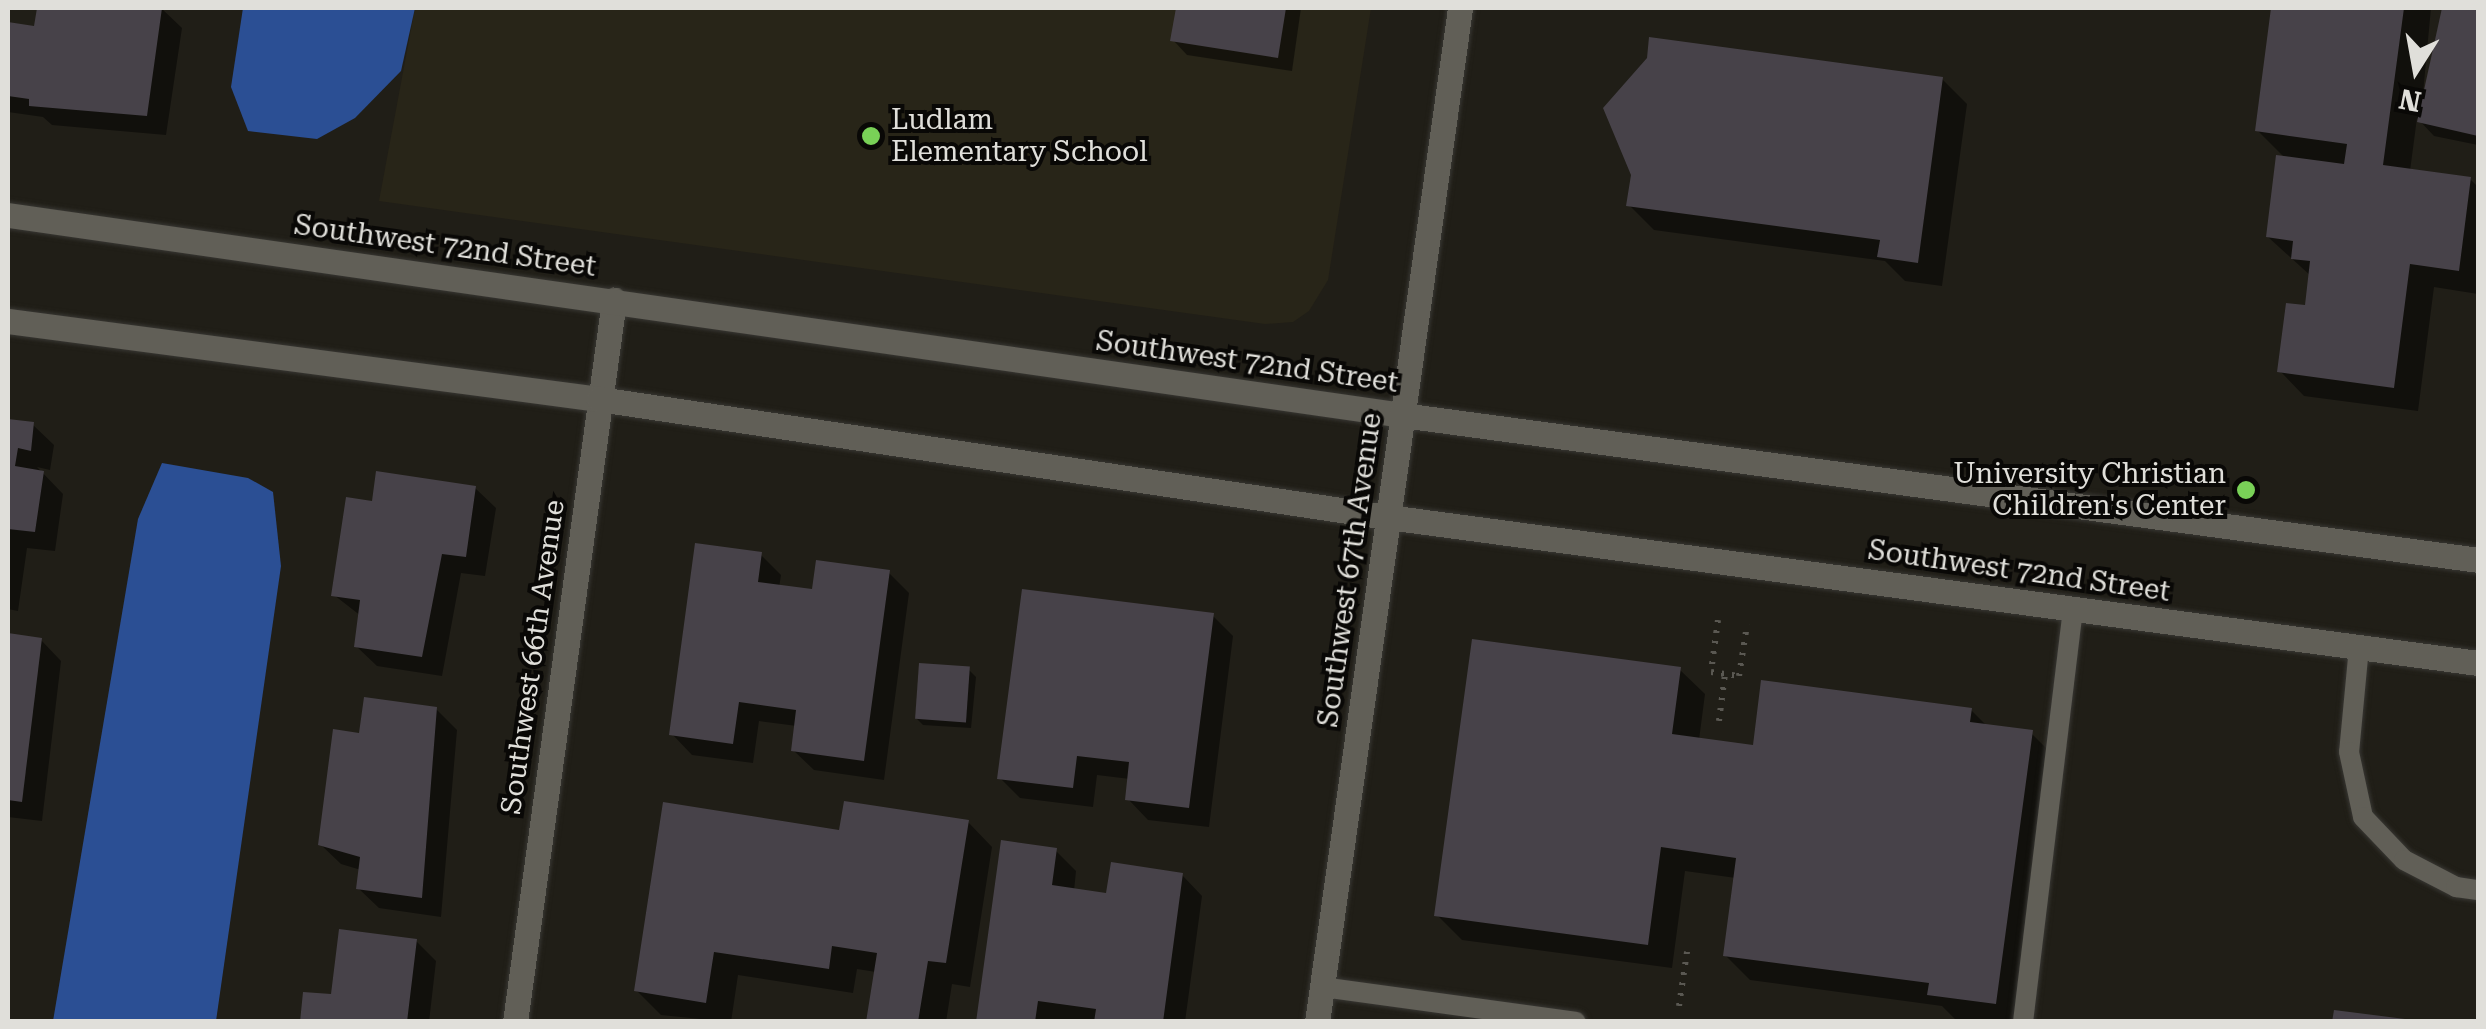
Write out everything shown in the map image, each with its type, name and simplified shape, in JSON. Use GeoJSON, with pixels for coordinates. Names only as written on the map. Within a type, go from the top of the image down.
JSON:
{"type":"FeatureCollection","features":[{"type":"Feature","properties":{"kind":"main road","name":"Southwest 67th Avenue"},"geometry":{"type":"LineString","coordinates":[[1317,1022],[1460,8]]}},
{"type":"Feature","properties":{"kind":"main road","name":"Southwest 72nd Street"},"geometry":{"type":"LineString","coordinates":[[8,216],[1402,415],[2478,560]]}},
{"type":"Feature","properties":{"kind":"main road","name":"Southwest 66th Avenue"},"geometry":{"type":"LineString","coordinates":[[515,1022],[614,300]]}},
{"type":"Feature","properties":{"kind":"main road","name":"Southwest 72nd Street"},"geometry":{"type":"LineString","coordinates":[[8,320],[599,399],[1388,517],[2478,662]]}},
{"type":"Feature","properties":{"kind":"lane"},"geometry":{"type":"LineString","coordinates":[[2023,1022],[2073,608]]}},
{"type":"Feature","properties":{"kind":"lane"},"geometry":{"type":"LineString","coordinates":[[2359,646],[2349,752],[2363,817],[2404,860],[2456,887],[2478,890]]}},
{"type":"Feature","properties":{"kind":"lane"},"geometry":{"type":"LineString","coordinates":[[1322,987],[1576,1022]]}},
{"type":"Feature","properties":{"kind":"path"},"geometry":{"type":"LineString","coordinates":[[1718,620],[1711,672],[1739,676],[1748,625]]}},
{"type":"Feature","properties":{"kind":"path"},"geometry":{"type":"LineString","coordinates":[[1719,721],[1725,674]]}},
{"type":"Feature","properties":{"kind":"path"},"geometry":{"type":"LineString","coordinates":[[1679,1006],[1687,952]]}},
{"type":"Feature","properties":{"kind":"shaded area","name":"Ludlam Elementary School"},"geometry":{"type":"Polygon","coordinates":[[[415,8],[1371,8],[1328,280],[1309,311],[1293,322],[1265,324],[379,201],[415,8]]]}},
{"type":"Feature","properties":{"kind":"water"},"geometry":{"type":"Polygon","coordinates":[[[243,8],[415,8],[401,71],[355,118],[317,139],[248,131],[231,87],[243,8]]]}},
{"type":"Feature","properties":{"kind":"water"},"geometry":{"type":"Polygon","coordinates":[[[162,463],[248,478],[273,492],[281,566],[216,1021],[53,1021],[138,519],[162,463]]]}},
{"type":"Feature","properties":{"kind":"building"},"geometry":{"type":"Polygon","coordinates":[[[37,8],[162,8],[147,116],[29,106],[29,99],[8,96],[8,22],[34,26],[37,8]]]}},
{"type":"Feature","properties":{"kind":"building"},"geometry":{"type":"Polygon","coordinates":[[[1176,8],[1286,8],[1278,58],[1170,41],[1176,8]]]}},
{"type":"Feature","properties":{"kind":"building"},"geometry":{"type":"Polygon","coordinates":[[[2271,8],[2404,8],[2383,165],[2471,177],[2459,271],[2410,264],[2394,388],[2277,372],[2286,303],[2305,305],[2310,261],[2291,259],[2293,241],[2266,237],[2276,155],[2344,164],[2347,144],[2255,131],[2271,8]]]}},
{"type":"Feature","properties":{"kind":"building"},"geometry":{"type":"Polygon","coordinates":[[[2442,8],[2478,8],[2478,136],[2417,122],[2442,8]]]}},
{"type":"Feature","properties":{"kind":"building"},"geometry":{"type":"Polygon","coordinates":[[[1649,37],[1943,77],[1918,263],[1877,257],[1880,240],[1626,206],[1631,175],[1603,108],[1647,58],[1649,37]]]}},
{"type":"Feature","properties":{"kind":"building"},"geometry":{"type":"Polygon","coordinates":[[[8,419],[34,422],[31,451],[18,448],[15,466],[44,471],[35,532],[8,529],[8,419]]]}},
{"type":"Feature","properties":{"kind":"building"},"geometry":{"type":"Polygon","coordinates":[[[376,471],[476,486],[466,557],[442,554],[422,657],[354,647],[360,600],[331,596],[346,497],[372,501],[376,471]]]}},
{"type":"Feature","properties":{"kind":"building"},"geometry":{"type":"Polygon","coordinates":[[[695,543],[762,552],[758,582],[812,589],[816,560],[890,570],[864,761],[791,751],[796,710],[739,702],[733,744],[669,735],[695,543]]]}},
{"type":"Feature","properties":{"kind":"building"},"geometry":{"type":"Polygon","coordinates":[[[1022,589],[1214,613],[1189,808],[1125,800],[1129,762],[1077,756],[1073,788],[997,779],[1022,589]]]}},
{"type":"Feature","properties":{"kind":"building"},"geometry":{"type":"Polygon","coordinates":[[[8,633],[42,638],[22,802],[8,800],[8,633]]]}},
{"type":"Feature","properties":{"kind":"building"},"geometry":{"type":"Polygon","coordinates":[[[1472,639],[1681,667],[1672,734],[1753,745],[1761,680],[1972,708],[1970,722],[2033,730],[1996,1004],[1927,995],[1929,983],[1723,956],[1736,858],[1661,847],[1648,945],[1434,916],[1472,639]]]}},
{"type":"Feature","properties":{"kind":"building"},"geometry":{"type":"Polygon","coordinates":[[[919,663],[970,667],[966,722],[915,719],[919,663]]]}},
{"type":"Feature","properties":{"kind":"building"},"geometry":{"type":"Polygon","coordinates":[[[364,697],[437,707],[422,898],[356,889],[360,857],[318,845],[333,729],[359,733],[364,697]]]}},
{"type":"Feature","properties":{"kind":"building"},"geometry":{"type":"Polygon","coordinates":[[[844,801],[969,820],[946,963],[928,961],[918,1022],[866,1022],[877,953],[832,946],[829,969],[714,952],[706,1003],[634,991],[663,802],[839,830],[844,801]]]}},
{"type":"Feature","properties":{"kind":"building"},"geometry":{"type":"Polygon","coordinates":[[[1001,840],[1057,848],[1052,885],[1106,893],[1111,862],[1183,873],[1163,1022],[1094,1022],[1096,1009],[1038,1001],[1035,1022],[976,1022],[1001,840]]]}},
{"type":"Feature","properties":{"kind":"building"},"geometry":{"type":"Polygon","coordinates":[[[339,929],[417,939],[407,1022],[300,1022],[303,992],[331,994],[339,929]]]}},
{"type":"Feature","properties":{"kind":"building"},"geometry":{"type":"Polygon","coordinates":[[[2334,1010],[2405,1019],[2405,1022],[2332,1022],[2334,1010]]]}},
{"type":"Feature","properties":{"kind":"place","name":"Ludlam Elementary School"},"geometry":{"type":"Point","coordinates":[871,136]}},
{"type":"Feature","properties":{"kind":"place","name":"University Christian Children's Center"},"geometry":{"type":"Point","coordinates":[2246,490]}}]}
